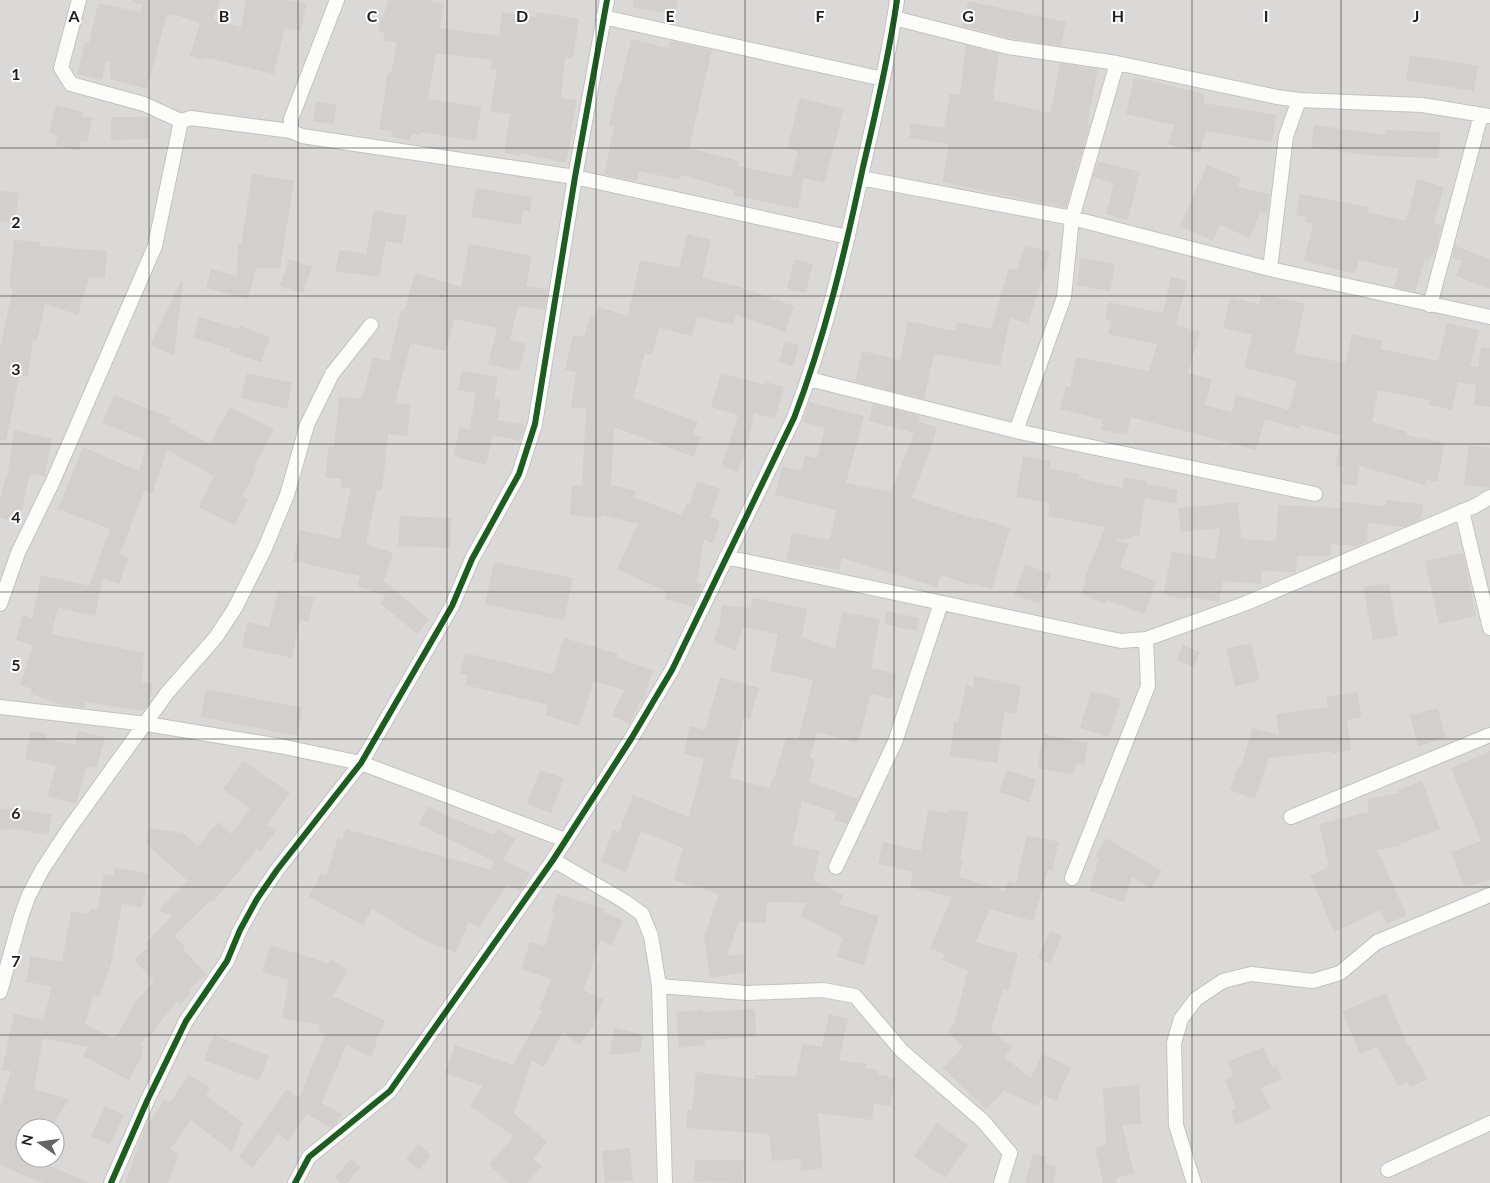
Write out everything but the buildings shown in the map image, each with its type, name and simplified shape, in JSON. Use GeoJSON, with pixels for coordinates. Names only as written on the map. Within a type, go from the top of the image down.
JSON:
{"type":"FeatureCollection","features":[{"type":"Feature","properties":{"kind":"street"},"geometry":{"type":"LineString","coordinates":[[79,0],[61,68],[71,84],[144,104],[181,121],[191,118],[292,131],[302,136],[575,177],[848,237]]}},
{"type":"Feature","properties":{"kind":"street"},"geometry":{"type":"LineString","coordinates":[[292,131],[291,119],[337,0]]}},
{"type":"Feature","properties":{"kind":"street"},"geometry":{"type":"LineString","coordinates":[[111,1183],[147,1101],[186,1021],[227,961],[240,930],[276,870],[361,763],[452,606],[472,560],[518,474],[535,424],[575,177],[607,0]]}},
{"type":"Feature","properties":{"kind":"street"},"geometry":{"type":"LineString","coordinates":[[295,1183],[309,1157],[390,1091],[553,860],[672,670],[794,418],[809,379],[848,237],[883,78],[897,0]]}},
{"type":"Feature","properties":{"kind":"street"},"geometry":{"type":"LineString","coordinates":[[603,17],[883,78]]}},
{"type":"Feature","properties":{"kind":"street"},"geometry":{"type":"LineString","coordinates":[[894,18],[1008,47],[1117,63],[1277,97],[1300,100],[1422,105],[1486,116],[1430,305]]}},
{"type":"Feature","properties":{"kind":"street"},"geometry":{"type":"LineString","coordinates":[[1016,430],[1064,297],[1072,218],[1117,63]]}},
{"type":"Feature","properties":{"kind":"street"},"geometry":{"type":"LineString","coordinates":[[1270,269],[1286,136],[1300,100]]}},
{"type":"Feature","properties":{"kind":"street"},"geometry":{"type":"LineString","coordinates":[[0,604],[18,553],[53,481],[155,246],[181,121]]}},
{"type":"Feature","properties":{"kind":"street"},"geometry":{"type":"LineString","coordinates":[[861,178],[1072,218],[1270,269],[1490,317]]}},
{"type":"Feature","properties":{"kind":"street"},"geometry":{"type":"LineString","coordinates":[[0,992],[21,917],[28,897],[42,870],[69,829],[147,724],[167,693],[216,637],[235,608],[265,548],[287,495],[307,425],[332,374],[371,324]]}},
{"type":"Feature","properties":{"kind":"street"},"geometry":{"type":"LineString","coordinates":[[809,379],[1016,430],[1315,494]]}},
{"type":"Feature","properties":{"kind":"street"},"geometry":{"type":"LineString","coordinates":[[726,557],[1121,641],[1146,639],[1244,604],[1462,512],[1490,497]]}},
{"type":"Feature","properties":{"kind":"street"},"geometry":{"type":"LineString","coordinates":[[1462,512],[1490,628]]}},
{"type":"Feature","properties":{"kind":"street"},"geometry":{"type":"LineString","coordinates":[[836,867],[895,742],[941,603]]}},
{"type":"Feature","properties":{"kind":"street"},"geometry":{"type":"LineString","coordinates":[[1072,878],[1148,686],[1146,639]]}},
{"type":"Feature","properties":{"kind":"street"},"geometry":{"type":"LineString","coordinates":[[0,706],[147,724],[289,748],[361,763],[565,840]]}},
{"type":"Feature","properties":{"kind":"street"},"geometry":{"type":"LineString","coordinates":[[1291,817],[1490,735]]}},
{"type":"Feature","properties":{"kind":"street"},"geometry":{"type":"LineString","coordinates":[[553,860],[624,901],[642,914],[651,936],[659,986],[665,1183]]}},
{"type":"Feature","properties":{"kind":"street"},"geometry":{"type":"LineString","coordinates":[[1194,1183],[1176,1125],[1174,1043],[1181,1019],[1196,998],[1223,981],[1251,974],[1313,981],[1340,974],[1377,942],[1490,896]]}},
{"type":"Feature","properties":{"kind":"street"},"geometry":{"type":"LineString","coordinates":[[659,986],[747,993],[823,990],[855,996],[902,1051],[983,1121],[1010,1153],[1001,1183]]}},
{"type":"Feature","properties":{"kind":"street"},"geometry":{"type":"LineString","coordinates":[[1388,1170],[1490,1123]]}},
{"type":"Feature","properties":{"kind":"shaded area"},"geometry":{"type":"Polygon","coordinates":[[[0,0],[1490,0],[1490,1183],[0,1183],[0,0]]]}},
{"type":"Feature","properties":{"kind":"cycle path"},"geometry":{"type":"LineString","coordinates":[[111,1183],[147,1101],[186,1021],[227,961],[240,930],[257,899],[277,870],[361,763],[452,606],[472,559],[519,474],[535,424],[575,177],[607,0]]}},
{"type":"Feature","properties":{"kind":"cycle path"},"geometry":{"type":"LineString","coordinates":[[295,1183],[309,1157],[390,1091],[553,860],[631,739],[672,670],[794,418],[805,387],[825,325],[849,231],[882,84],[897,0]]}}]}
